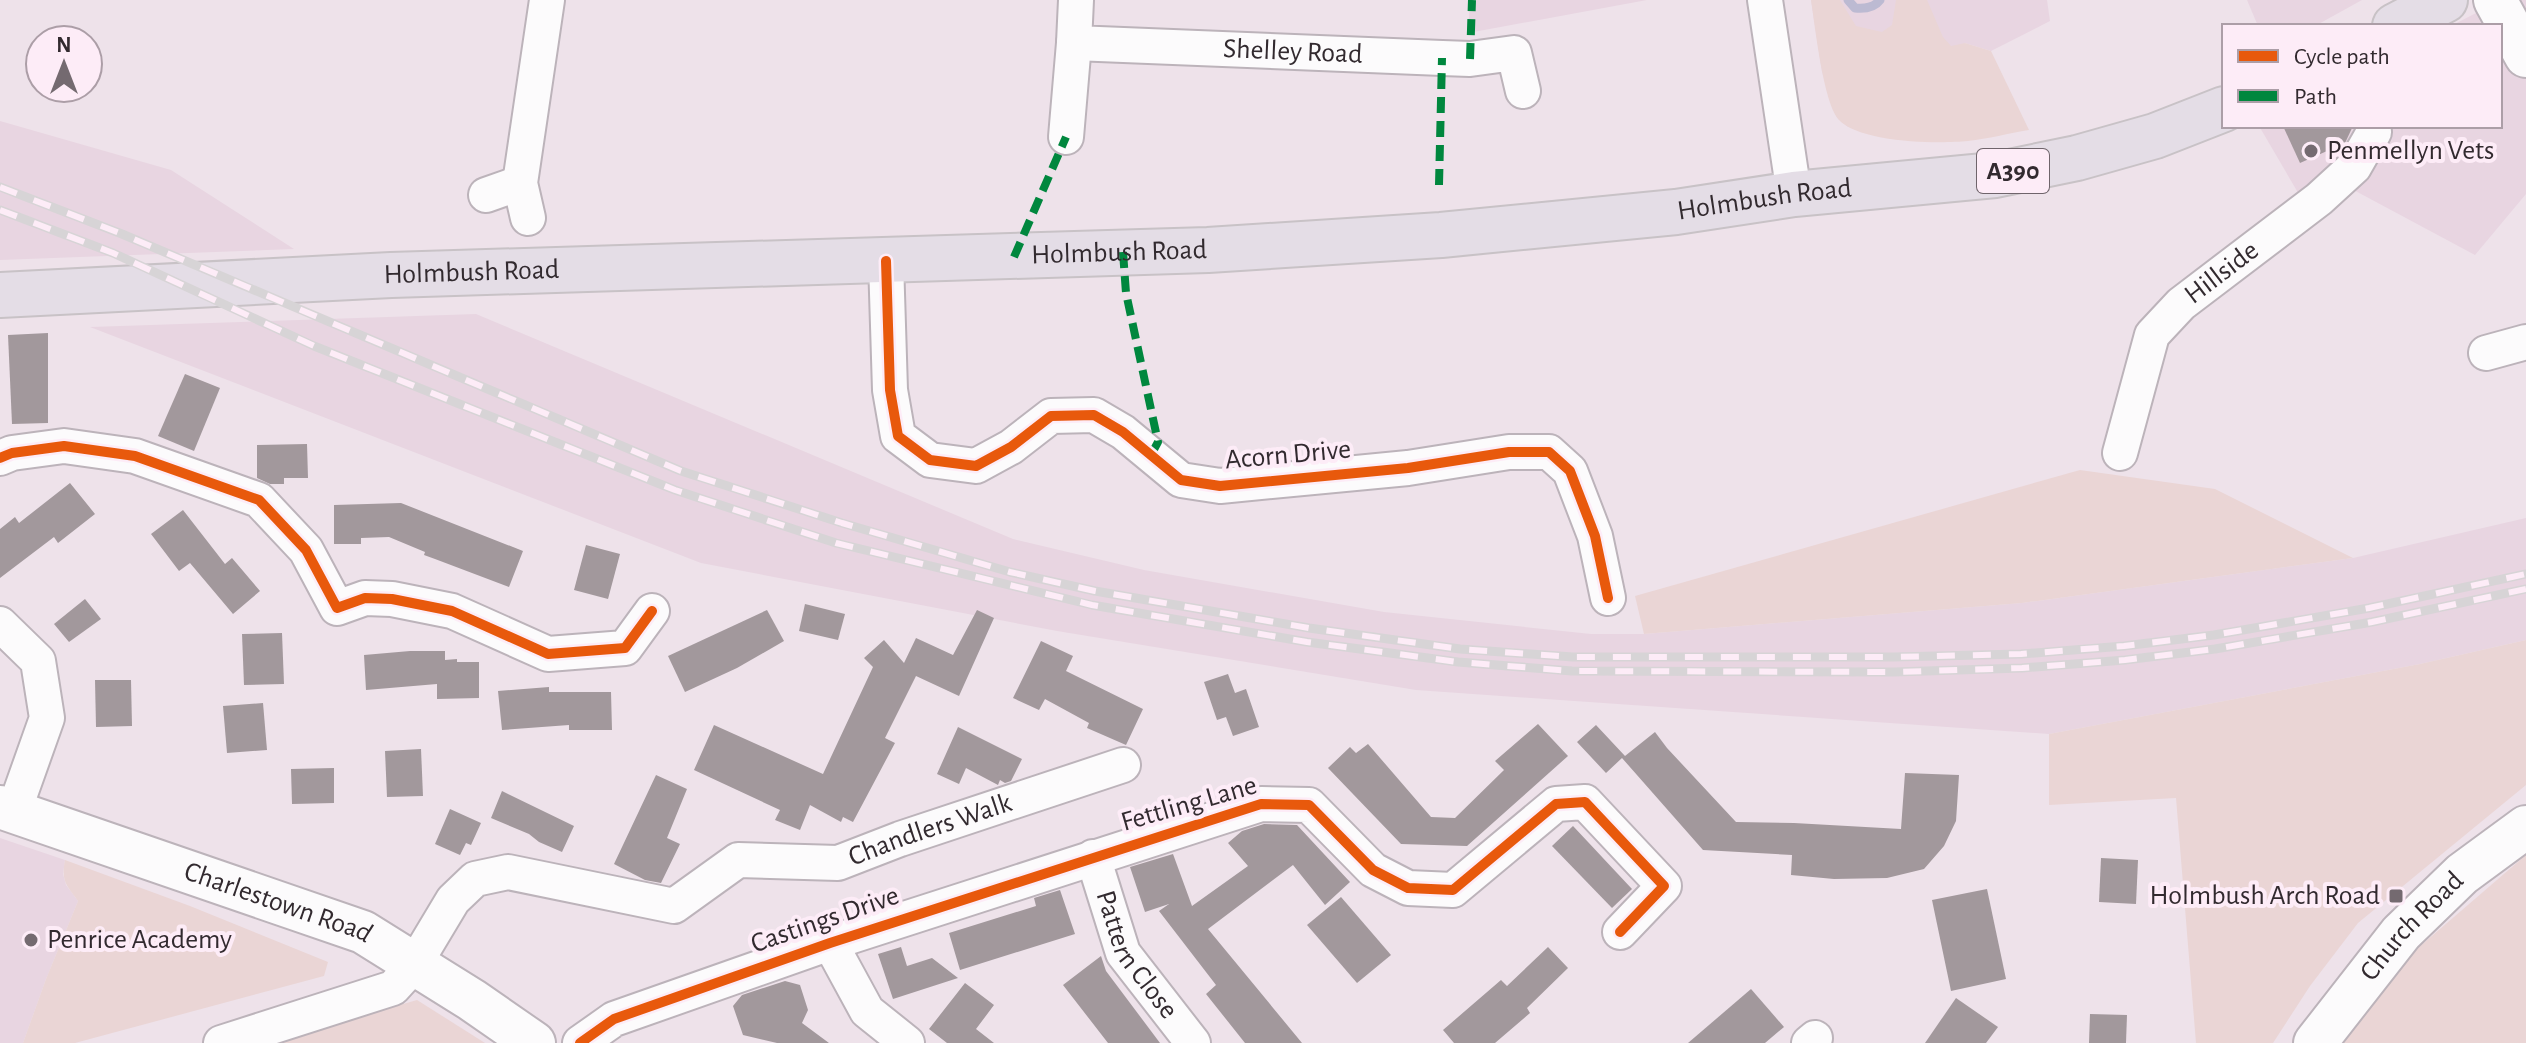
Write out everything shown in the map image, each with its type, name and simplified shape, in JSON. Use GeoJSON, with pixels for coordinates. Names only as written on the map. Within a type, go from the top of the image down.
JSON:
{"type":"FeatureCollection","features":[{"type":"Feature","properties":{"kind":"highway"},"geometry":{"type":"LineString","coordinates":[[2399,24],[2445,0]]}},
{"type":"Feature","properties":{"kind":"highway","name":"Holmbush Road"},"geometry":{"type":"LineString","coordinates":[[0,295],[391,275],[1208,250],[1441,235],[1676,212],[1794,194],[2009,172],[2142,140],[2222,110]]}},
{"type":"Feature","properties":{"kind":"street"},"geometry":{"type":"LineString","coordinates":[[528,218],[520,183],[547,0]]}},
{"type":"Feature","properties":{"kind":"street"},"geometry":{"type":"LineString","coordinates":[[1066,137],[1076,0]]}},
{"type":"Feature","properties":{"kind":"street"},"geometry":{"type":"LineString","coordinates":[[1765,0],[1794,194]]}},
{"type":"Feature","properties":{"kind":"street"},"geometry":{"type":"LineString","coordinates":[[2495,0],[2526,56]]}},
{"type":"Feature","properties":{"kind":"street","name":"Shelley Road"},"geometry":{"type":"LineString","coordinates":[[1074,43],[1456,59],[1514,53],[1523,91]]}},
{"type":"Feature","properties":{"kind":"street","name":"Hillside"},"geometry":{"type":"LineString","coordinates":[[2120,453],[2152,335],[2181,304],[2319,199],[2354,167],[2373,128]]}},
{"type":"Feature","properties":{"kind":"street"},"geometry":{"type":"LineString","coordinates":[[486,195],[520,183]]}},
{"type":"Feature","properties":{"kind":"street","name":"Acorn Drive"},"geometry":{"type":"LineString","coordinates":[[886,261],[890,390],[898,436],[930,460],[976,466],[1011,447],[1051,416],[1094,415],[1123,432],[1181,480],[1220,486],[1408,468],[1509,452],[1549,452],[1570,471],[1595,536],[1608,598]]}},
{"type":"Feature","properties":{"kind":"street"},"geometry":{"type":"LineString","coordinates":[[2486,353],[2526,342]]}},
{"type":"Feature","properties":{"kind":"street"},"geometry":{"type":"LineString","coordinates":[[0,458],[12,453],[64,446],[135,456],[259,500],[306,550],[337,608],[365,598],[392,599],[452,611],[548,654],[625,648],[652,611]]}},
{"type":"Feature","properties":{"kind":"street"},"geometry":{"type":"LineString","coordinates":[[0,624],[38,661],[47,718],[7,809]]}},
{"type":"Feature","properties":{"kind":"street","name":"Chandlers Walk"},"geometry":{"type":"LineString","coordinates":[[221,1043],[393,988],[414,965],[453,900],[475,879],[508,872],[674,906],[738,860],[838,863],[900,839],[1123,765]]}},
{"type":"Feature","properties":{"kind":"street","name":"Fettling Lane"},"geometry":{"type":"LineString","coordinates":[[1093,857],[1261,804],[1309,805],[1373,870],[1408,888],[1453,890],[1556,804],[1585,802],[1664,886],[1620,932]]}},
{"type":"Feature","properties":{"kind":"street","name":"Charlestown Road"},"geometry":{"type":"LineString","coordinates":[[7,809],[363,932],[534,1043]]}},
{"type":"Feature","properties":{"kind":"street","name":"Church Road"},"geometry":{"type":"LineString","coordinates":[[2315,1043],[2401,933],[2462,874],[2526,827]]}},
{"type":"Feature","properties":{"kind":"street","name":"Castings Drive"},"geometry":{"type":"LineString","coordinates":[[580,1043],[614,1019],[830,943],[1093,857]]}},
{"type":"Feature","properties":{"kind":"street","name":"Pattern Close"},"geometry":{"type":"LineString","coordinates":[[1093,857],[1123,953],[1193,1043]]}},
{"type":"Feature","properties":{"kind":"street"},"geometry":{"type":"LineString","coordinates":[[830,943],[867,1011],[907,1043]]}},
{"type":"Feature","properties":{"kind":"shaded area"},"geometry":{"type":"Polygon","coordinates":[[[1470,0],[1647,0],[1468,33],[1470,0]]]}},
{"type":"Feature","properties":{"kind":"shaded area"},"geometry":{"type":"Polygon","coordinates":[[[1811,0],[2047,0],[2050,21],[1991,51],[1965,43],[1848,127],[1837,117],[1822,72],[1811,0]]]}},
{"type":"Feature","properties":{"kind":"shaded area"},"geometry":{"type":"Polygon","coordinates":[[[1811,0],[1840,0],[1856,26],[1882,32],[1892,25],[1896,0],[1927,0],[1943,37],[1951,46],[1965,43],[1991,51],[2029,130],[1976,140],[1938,142],[1880,137],[1848,127],[1838,119],[1828,96],[1811,0]]]}},
{"type":"Feature","properties":{"kind":"shaded area"},"geometry":{"type":"Polygon","coordinates":[[[2247,0],[2362,0],[2319,24],[2257,24],[2247,0]]]}},
{"type":"Feature","properties":{"kind":"shaded area"},"geometry":{"type":"Polygon","coordinates":[[[2501,0],[2526,0],[2526,194],[2475,255],[2348,187],[2314,220],[2260,128],[2502,128],[2502,24],[2455,24],[2501,0]]]}},
{"type":"Feature","properties":{"kind":"shaded area"},"geometry":{"type":"Polygon","coordinates":[[[0,121],[171,170],[294,249],[0,260],[0,121]]]}},
{"type":"Feature","properties":{"kind":"shaded area"},"geometry":{"type":"Polygon","coordinates":[[[476,314],[1013,539],[1144,570],[1384,612],[1591,634],[1644,634],[2022,603],[2353,558],[2526,518],[2526,640],[2420,664],[2049,734],[1416,690],[1057,631],[701,563],[90,327],[476,314]]]}},
{"type":"Feature","properties":{"kind":"shaded area"},"geometry":{"type":"Polygon","coordinates":[[[2080,470],[2215,489],[2353,558],[2022,603],[1644,634],[1635,596],[2080,470]]]}},
{"type":"Feature","properties":{"kind":"shaded area"},"geometry":{"type":"Polygon","coordinates":[[[2526,640],[2526,785],[2358,923],[2310,986],[2273,1043],[2196,1043],[2176,798],[2049,805],[2049,734],[2420,664],[2526,640]]]}},
{"type":"Feature","properties":{"kind":"shaded area","name":"Penrice Academy"},"geometry":{"type":"Polygon","coordinates":[[[0,838],[65,860],[63,874],[66,885],[78,901],[23,1043],[0,1043],[0,838]]]}},
{"type":"Feature","properties":{"kind":"shaded area"},"geometry":{"type":"Polygon","coordinates":[[[2526,855],[2526,1043],[2337,1043],[2404,960],[2526,855]]]}},
{"type":"Feature","properties":{"kind":"shaded area"},"geometry":{"type":"Polygon","coordinates":[[[65,860],[328,962],[324,976],[75,1043],[23,1043],[78,901],[66,882],[65,860]]]}},
{"type":"Feature","properties":{"kind":"shaded area"},"geometry":{"type":"Polygon","coordinates":[[[417,1000],[485,1043],[270,1043],[417,1000]]]}},
{"type":"Feature","properties":{"kind":"building","name":"Penmellyn Vets"},"geometry":{"type":"Polygon","coordinates":[[[2284,128],[2352,128],[2345,143],[2300,163],[2284,128]]]}},
{"type":"Feature","properties":{"kind":"building"},"geometry":{"type":"Polygon","coordinates":[[[48,333],[48,423],[12,424],[8,335],[48,333]]]}},
{"type":"Feature","properties":{"kind":"building"},"geometry":{"type":"Polygon","coordinates":[[[185,374],[220,388],[194,451],[158,436],[185,374]]]}},
{"type":"Feature","properties":{"kind":"building"},"geometry":{"type":"Polygon","coordinates":[[[307,444],[308,478],[284,478],[284,484],[270,484],[257,478],[257,445],[307,444]]]}},
{"type":"Feature","properties":{"kind":"building"},"geometry":{"type":"Polygon","coordinates":[[[70,483],[95,514],[58,543],[54,537],[0,578],[0,529],[15,517],[19,523],[70,483]]]}},
{"type":"Feature","properties":{"kind":"building"},"geometry":{"type":"Polygon","coordinates":[[[401,503],[523,551],[509,587],[424,555],[425,552],[389,537],[361,538],[361,544],[334,544],[334,505],[401,503]]]}},
{"type":"Feature","properties":{"kind":"building"},"geometry":{"type":"Polygon","coordinates":[[[183,510],[225,564],[232,558],[260,591],[233,614],[190,563],[179,571],[151,534],[183,510]]]}},
{"type":"Feature","properties":{"kind":"building"},"geometry":{"type":"Polygon","coordinates":[[[586,545],[620,554],[608,599],[574,590],[586,545]]]}},
{"type":"Feature","properties":{"kind":"building"},"geometry":{"type":"Polygon","coordinates":[[[85,599],[101,619],[69,642],[54,624],[85,599]]]}},
{"type":"Feature","properties":{"kind":"building"},"geometry":{"type":"Polygon","coordinates":[[[805,604],[845,614],[838,640],[799,631],[805,604]]]}},
{"type":"Feature","properties":{"kind":"building"},"geometry":{"type":"Polygon","coordinates":[[[767,610],[784,641],[737,668],[685,692],[668,656],[767,610]]]}},
{"type":"Feature","properties":{"kind":"building"},"geometry":{"type":"Polygon","coordinates":[[[977,610],[994,618],[959,696],[916,676],[885,738],[895,743],[853,822],[843,817],[841,822],[810,805],[800,830],[775,820],[780,810],[694,770],[714,725],[823,774],[873,667],[864,658],[884,640],[904,663],[916,638],[953,655],[977,610]]]}},
{"type":"Feature","properties":{"kind":"building"},"geometry":{"type":"Polygon","coordinates":[[[282,633],[284,684],[244,685],[242,634],[282,633]]]}},
{"type":"Feature","properties":{"kind":"building"},"geometry":{"type":"Polygon","coordinates":[[[1041,641],[1073,656],[1066,671],[1143,709],[1126,745],[1087,728],[1089,723],[1045,699],[1039,710],[1013,698],[1041,641]]]}},
{"type":"Feature","properties":{"kind":"building"},"geometry":{"type":"Polygon","coordinates":[[[445,651],[445,660],[479,662],[479,698],[437,699],[437,684],[366,690],[364,655],[445,651]]]}},
{"type":"Feature","properties":{"kind":"building"},"geometry":{"type":"Polygon","coordinates":[[[1228,674],[1235,693],[1246,689],[1259,727],[1233,736],[1226,717],[1217,720],[1204,682],[1228,674]]]}},
{"type":"Feature","properties":{"kind":"building"},"geometry":{"type":"Polygon","coordinates":[[[95,680],[131,680],[132,726],[96,727],[95,680]]]}},
{"type":"Feature","properties":{"kind":"building"},"geometry":{"type":"Polygon","coordinates":[[[549,687],[549,692],[611,692],[612,730],[569,730],[569,725],[502,730],[498,691],[549,687]]]}},
{"type":"Feature","properties":{"kind":"building"},"geometry":{"type":"Polygon","coordinates":[[[263,703],[267,750],[227,753],[223,706],[263,703]]]}},
{"type":"Feature","properties":{"kind":"building"},"geometry":{"type":"Polygon","coordinates":[[[1538,724],[1568,756],[1467,846],[1401,844],[1328,768],[1350,747],[1356,753],[1368,744],[1431,817],[1455,818],[1504,770],[1495,761],[1538,724]]]}},
{"type":"Feature","properties":{"kind":"building"},"geometry":{"type":"Polygon","coordinates":[[[1596,725],[1625,756],[1655,732],[1736,822],[1901,829],[1905,773],[1959,775],[1956,821],[1944,846],[1924,869],[1887,878],[1834,879],[1791,875],[1792,855],[1703,850],[1622,758],[1606,773],[1577,742],[1596,725]]]}},
{"type":"Feature","properties":{"kind":"building"},"geometry":{"type":"Polygon","coordinates":[[[958,727],[1022,759],[1011,781],[1005,783],[1000,780],[998,785],[966,768],[959,784],[937,774],[958,727]]]}},
{"type":"Feature","properties":{"kind":"building"},"geometry":{"type":"Polygon","coordinates":[[[421,749],[423,796],[387,797],[385,751],[421,749]]]}},
{"type":"Feature","properties":{"kind":"building"},"geometry":{"type":"Polygon","coordinates":[[[334,768],[334,803],[292,804],[291,769],[334,768]]]}},
{"type":"Feature","properties":{"kind":"building"},"geometry":{"type":"Polygon","coordinates":[[[656,775],[687,789],[667,838],[680,844],[661,883],[645,880],[614,864],[656,775]]]}},
{"type":"Feature","properties":{"kind":"building"},"geometry":{"type":"Polygon","coordinates":[[[502,791],[574,826],[562,852],[491,818],[502,791]]]}},
{"type":"Feature","properties":{"kind":"building"},"geometry":{"type":"Polygon","coordinates":[[[450,809],[481,823],[471,845],[466,843],[460,855],[435,844],[450,809]]]}},
{"type":"Feature","properties":{"kind":"building"},"geometry":{"type":"Polygon","coordinates":[[[1264,824],[1297,825],[1350,882],[1325,905],[1293,865],[1208,929],[1302,1043],[1245,1043],[1206,994],[1216,985],[1159,911],[1169,904],[1145,912],[1130,867],[1173,854],[1192,906],[1248,866],[1228,843],[1242,831],[1264,824]]]}},
{"type":"Feature","properties":{"kind":"building"},"geometry":{"type":"Polygon","coordinates":[[[1573,826],[1632,889],[1612,908],[1552,846],[1573,826]]]}},
{"type":"Feature","properties":{"kind":"building"},"geometry":{"type":"Polygon","coordinates":[[[2101,858],[2138,860],[2136,904],[2099,902],[2101,858]]]}},
{"type":"Feature","properties":{"kind":"building"},"geometry":{"type":"Polygon","coordinates":[[[1987,889],[2006,979],[1951,991],[1932,900],[1987,889]]]}},
{"type":"Feature","properties":{"kind":"building"},"geometry":{"type":"Polygon","coordinates":[[[1060,890],[1075,934],[960,970],[949,933],[1036,906],[1034,898],[1060,890]]]}},
{"type":"Feature","properties":{"kind":"building"},"geometry":{"type":"Polygon","coordinates":[[[1341,897],[1391,955],[1357,983],[1307,925],[1341,897]]]}},
{"type":"Feature","properties":{"kind":"building"},"geometry":{"type":"Polygon","coordinates":[[[901,947],[907,966],[932,958],[958,978],[893,999],[878,954],[901,947]]]}},
{"type":"Feature","properties":{"kind":"building"},"geometry":{"type":"Polygon","coordinates":[[[1548,947],[1568,968],[1527,1008],[1530,1013],[1495,1043],[1454,1043],[1443,1030],[1501,980],[1507,986],[1548,947]]]}},
{"type":"Feature","properties":{"kind":"building"},"geometry":{"type":"Polygon","coordinates":[[[1101,956],[1106,971],[1160,1043],[1108,1043],[1063,985],[1101,956]]]}},
{"type":"Feature","properties":{"kind":"building"},"geometry":{"type":"Polygon","coordinates":[[[785,981],[800,985],[808,1010],[802,1023],[829,1043],[777,1043],[743,1035],[733,1006],[742,995],[785,981]]]}},
{"type":"Feature","properties":{"kind":"building"},"geometry":{"type":"Polygon","coordinates":[[[965,983],[994,1005],[976,1029],[994,1043],[947,1043],[929,1029],[965,983]]]}},
{"type":"Feature","properties":{"kind":"building"},"geometry":{"type":"Polygon","coordinates":[[[1751,989],[1784,1027],[1765,1043],[1688,1043],[1751,989]]]}},
{"type":"Feature","properties":{"kind":"building"},"geometry":{"type":"Polygon","coordinates":[[[1956,998],[1998,1027],[1986,1043],[1925,1043],[1956,998]]]}},
{"type":"Feature","properties":{"kind":"building"},"geometry":{"type":"Polygon","coordinates":[[[2090,1014],[2127,1015],[2126,1043],[2089,1043],[2090,1014]]]}},
{"type":"Feature","properties":{"kind":"waterway"},"geometry":{"type":"LineString","coordinates":[[1848,0],[1855,8],[1872,6],[1880,0]]}},
{"type":"Feature","properties":{"kind":"railway"},"geometry":{"type":"LineString","coordinates":[[0,187],[122,234],[681,471],[842,523],[1010,572],[1095,591],[1309,628],[1460,649],[1573,657],[2021,654],[2214,635],[2369,608],[2526,574]]}},
{"type":"Feature","properties":{"kind":"railway"},"geometry":{"type":"LineString","coordinates":[[0,210],[113,253],[314,346],[675,490],[836,543],[1092,605],[1307,642],[1458,662],[1572,671],[1894,672],[2022,668],[2215,649],[2372,622],[2526,589]]}},
{"type":"Feature","properties":{"kind":"marked path"},"geometry":{"type":"LineString","coordinates":[[1470,59],[1472,0]]}},
{"type":"Feature","properties":{"kind":"marked path"},"geometry":{"type":"LineString","coordinates":[[1439,185],[1442,58]]}},
{"type":"Feature","properties":{"kind":"marked path"},"geometry":{"type":"LineString","coordinates":[[1014,257],[1066,137]]}},
{"type":"Feature","properties":{"kind":"marked path"},"geometry":{"type":"LineString","coordinates":[[1123,252],[1126,293],[1158,442],[1151,455]]}},
{"type":"Feature","properties":{"kind":"cycle path"},"geometry":{"type":"LineString","coordinates":[[886,261],[890,390],[898,436],[930,460],[976,466],[1011,447],[1051,416],[1094,415],[1123,432],[1181,480],[1220,486],[1408,468],[1509,452],[1549,452],[1570,471],[1595,536],[1608,598]]}},
{"type":"Feature","properties":{"kind":"cycle path"},"geometry":{"type":"LineString","coordinates":[[0,458],[12,453],[64,446],[135,456],[259,500],[306,550],[337,608],[365,598],[392,599],[452,611],[548,654],[625,648],[652,611]]}},
{"type":"Feature","properties":{"kind":"cycle path"},"geometry":{"type":"LineString","coordinates":[[580,1043],[614,1019],[830,943],[1261,804],[1309,805],[1373,870],[1408,888],[1453,890],[1556,804],[1585,802],[1664,886],[1620,932]]}},
{"type":"Feature","properties":{"kind":"place","name":"Penmellyn Vets"},"geometry":{"type":"Point","coordinates":[2311,151]}},
{"type":"Feature","properties":{"kind":"place","name":"Holmbush Arch Road"},"geometry":{"type":"Point","coordinates":[2396,896]}},
{"type":"Feature","properties":{"kind":"place","name":"Penrice Academy"},"geometry":{"type":"Point","coordinates":[31,940]}}]}
